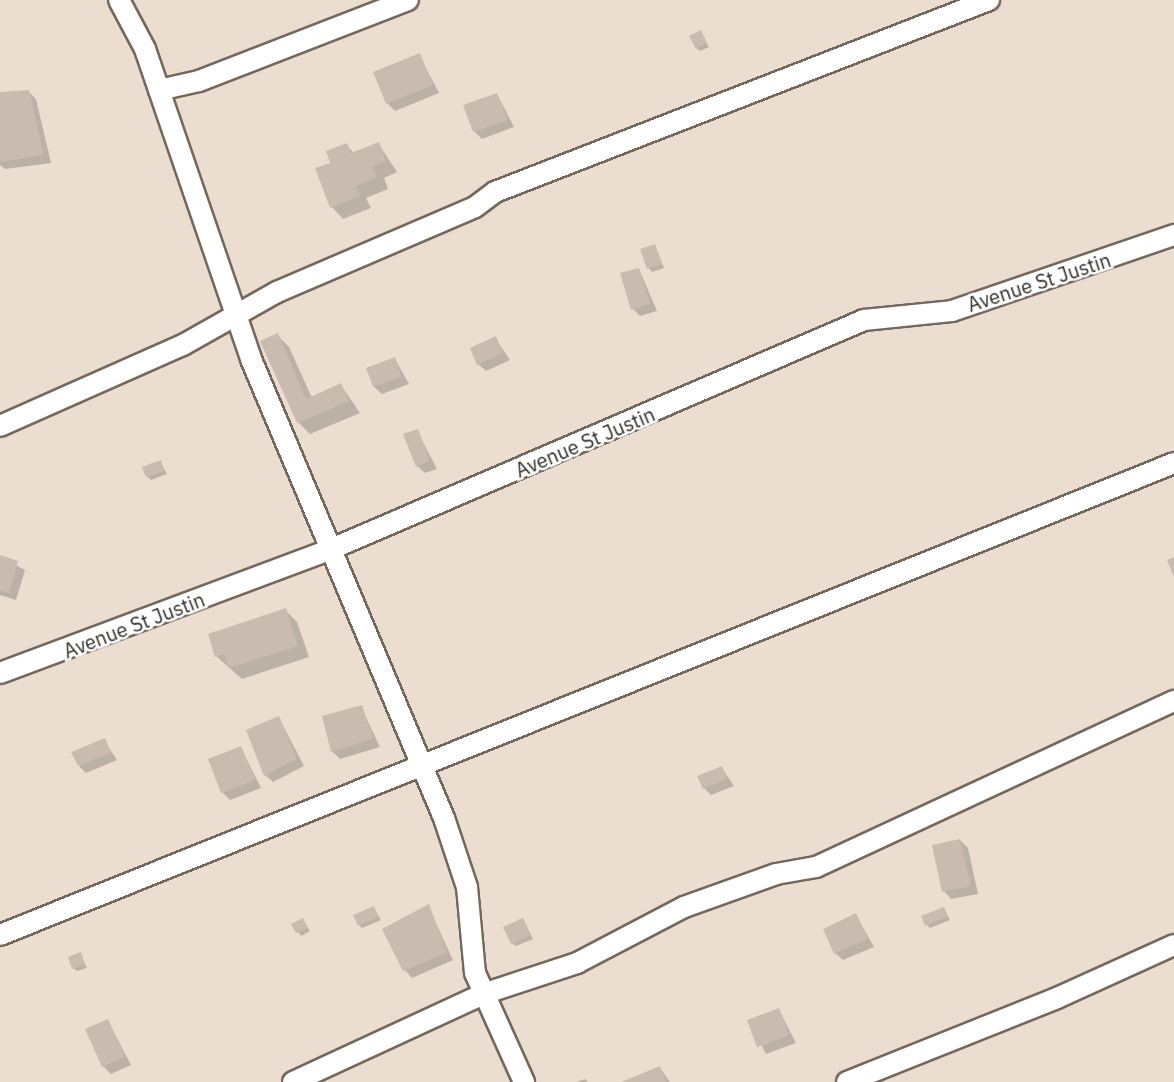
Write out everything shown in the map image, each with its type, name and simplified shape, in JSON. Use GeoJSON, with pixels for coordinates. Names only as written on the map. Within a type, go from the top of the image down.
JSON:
{"type":"FeatureCollection","features":[{"type":"Feature","properties":{"kind":"street"},"geometry":{"type":"LineString","coordinates":[[119,0],[159,90],[235,314],[329,550],[422,767],[467,887],[475,973],[486,993],[524,1082]]}},
{"type":"Feature","properties":{"kind":"street"},"geometry":{"type":"LineString","coordinates":[[159,90],[199,81],[408,0]]}},
{"type":"Feature","properties":{"kind":"street"},"geometry":{"type":"LineString","coordinates":[[0,426],[146,362],[235,314],[475,207],[495,192],[989,0]]}},
{"type":"Feature","properties":{"kind":"street","name":"Avenue St Justin"},"geometry":{"type":"LineString","coordinates":[[0,673],[329,550],[864,320],[952,311],[1174,235]]}},
{"type":"Feature","properties":{"kind":"street"},"geometry":{"type":"LineString","coordinates":[[0,935],[1174,463]]}},
{"type":"Feature","properties":{"kind":"street"},"geometry":{"type":"LineString","coordinates":[[293,1082],[486,993],[577,963],[684,908],[776,874],[816,867],[1174,701]]}},
{"type":"Feature","properties":{"kind":"street"},"geometry":{"type":"LineString","coordinates":[[847,1082],[1057,999],[1174,945]]}},
{"type":"Feature","properties":{"kind":"building"},"geometry":{"type":"Polygon","coordinates":[[[701,30],[707,43],[696,49],[689,36],[701,30]]]}},
{"type":"Feature","properties":{"kind":"building"},"geometry":{"type":"Polygon","coordinates":[[[420,53],[433,85],[386,104],[373,72],[420,53]]]}},
{"type":"Feature","properties":{"kind":"building"},"geometry":{"type":"Polygon","coordinates":[[[29,90],[44,155],[0,162],[0,92],[29,90]]]}},
{"type":"Feature","properties":{"kind":"building"},"geometry":{"type":"Polygon","coordinates":[[[497,93],[508,120],[473,132],[463,105],[497,93]]]}},
{"type":"Feature","properties":{"kind":"building"},"geometry":{"type":"Polygon","coordinates":[[[379,142],[386,161],[373,166],[377,177],[356,186],[360,196],[330,208],[315,168],[330,163],[326,151],[347,143],[351,153],[379,142]]]}},
{"type":"Feature","properties":{"kind":"building"},"geometry":{"type":"Polygon","coordinates":[[[655,244],[662,264],[647,269],[640,249],[655,244]]]}},
{"type":"Feature","properties":{"kind":"building"},"geometry":{"type":"Polygon","coordinates":[[[639,268],[650,304],[631,310],[620,273],[639,268]]]}},
{"type":"Feature","properties":{"kind":"building"},"geometry":{"type":"Polygon","coordinates":[[[278,333],[306,399],[341,383],[349,401],[297,423],[260,341],[278,333]]]}},
{"type":"Feature","properties":{"kind":"building"},"geometry":{"type":"Polygon","coordinates":[[[496,336],[503,353],[477,365],[470,348],[496,336]]]}},
{"type":"Feature","properties":{"kind":"building"},"geometry":{"type":"Polygon","coordinates":[[[395,357],[402,377],[373,387],[366,368],[395,357]]]}},
{"type":"Feature","properties":{"kind":"building"},"geometry":{"type":"Polygon","coordinates":[[[418,429],[430,461],[416,467],[403,434],[418,429]]]}},
{"type":"Feature","properties":{"kind":"building"},"geometry":{"type":"Polygon","coordinates":[[[161,460],[164,471],[146,477],[142,467],[161,460]]]}},
{"type":"Feature","properties":{"kind":"building"},"geometry":{"type":"Polygon","coordinates":[[[0,555],[18,561],[9,593],[0,590],[0,555]]]}},
{"type":"Feature","properties":{"kind":"building"},"geometry":{"type":"Polygon","coordinates":[[[1174,557],[1174,577],[1167,560],[1174,557]]]}},
{"type":"Feature","properties":{"kind":"building"},"geometry":{"type":"Polygon","coordinates":[[[286,608],[298,646],[229,668],[224,654],[215,657],[208,634],[286,608]]]}},
{"type":"Feature","properties":{"kind":"building"},"geometry":{"type":"Polygon","coordinates":[[[362,705],[373,739],[331,752],[322,716],[362,705]]]}},
{"type":"Feature","properties":{"kind":"building"},"geometry":{"type":"Polygon","coordinates":[[[279,716],[297,759],[264,776],[246,730],[279,716]]]}},
{"type":"Feature","properties":{"kind":"building"},"geometry":{"type":"Polygon","coordinates":[[[105,738],[111,753],[78,766],[71,752],[105,738]]]}},
{"type":"Feature","properties":{"kind":"building"},"geometry":{"type":"Polygon","coordinates":[[[241,746],[255,780],[221,793],[208,759],[241,746]]]}},
{"type":"Feature","properties":{"kind":"building"},"geometry":{"type":"Polygon","coordinates":[[[722,766],[727,779],[703,789],[697,776],[722,766]]]}},
{"type":"Feature","properties":{"kind":"building"},"geometry":{"type":"Polygon","coordinates":[[[960,839],[971,886],[942,892],[932,845],[960,839]]]}},
{"type":"Feature","properties":{"kind":"building"},"geometry":{"type":"Polygon","coordinates":[[[429,904],[447,953],[403,971],[382,929],[429,904]]]}},
{"type":"Feature","properties":{"kind":"building"},"geometry":{"type":"Polygon","coordinates":[[[374,906],[378,917],[358,926],[353,915],[374,906]]]}},
{"type":"Feature","properties":{"kind":"building"},"geometry":{"type":"Polygon","coordinates":[[[944,907],[948,916],[925,926],[921,916],[944,907]]]}},
{"type":"Feature","properties":{"kind":"building"},"geometry":{"type":"Polygon","coordinates":[[[856,913],[868,939],[834,954],[823,929],[856,913]]]}},
{"type":"Feature","properties":{"kind":"building"},"geometry":{"type":"Polygon","coordinates":[[[303,918],[308,928],[296,933],[291,924],[303,918]]]}},
{"type":"Feature","properties":{"kind":"building"},"geometry":{"type":"Polygon","coordinates":[[[523,918],[531,935],[511,944],[503,927],[523,918]]]}},
{"type":"Feature","properties":{"kind":"building"},"geometry":{"type":"Polygon","coordinates":[[[81,952],[85,964],[72,969],[68,957],[81,952]]]}},
{"type":"Feature","properties":{"kind":"building"},"geometry":{"type":"Polygon","coordinates":[[[779,1008],[789,1035],[757,1047],[747,1020],[779,1008]]]}},
{"type":"Feature","properties":{"kind":"building"},"geometry":{"type":"Polygon","coordinates":[[[108,1019],[125,1057],[102,1067],[85,1029],[108,1019]]]}},
{"type":"Feature","properties":{"kind":"building"},"geometry":{"type":"Polygon","coordinates":[[[660,1066],[666,1082],[621,1082],[660,1066]]]}}]}
